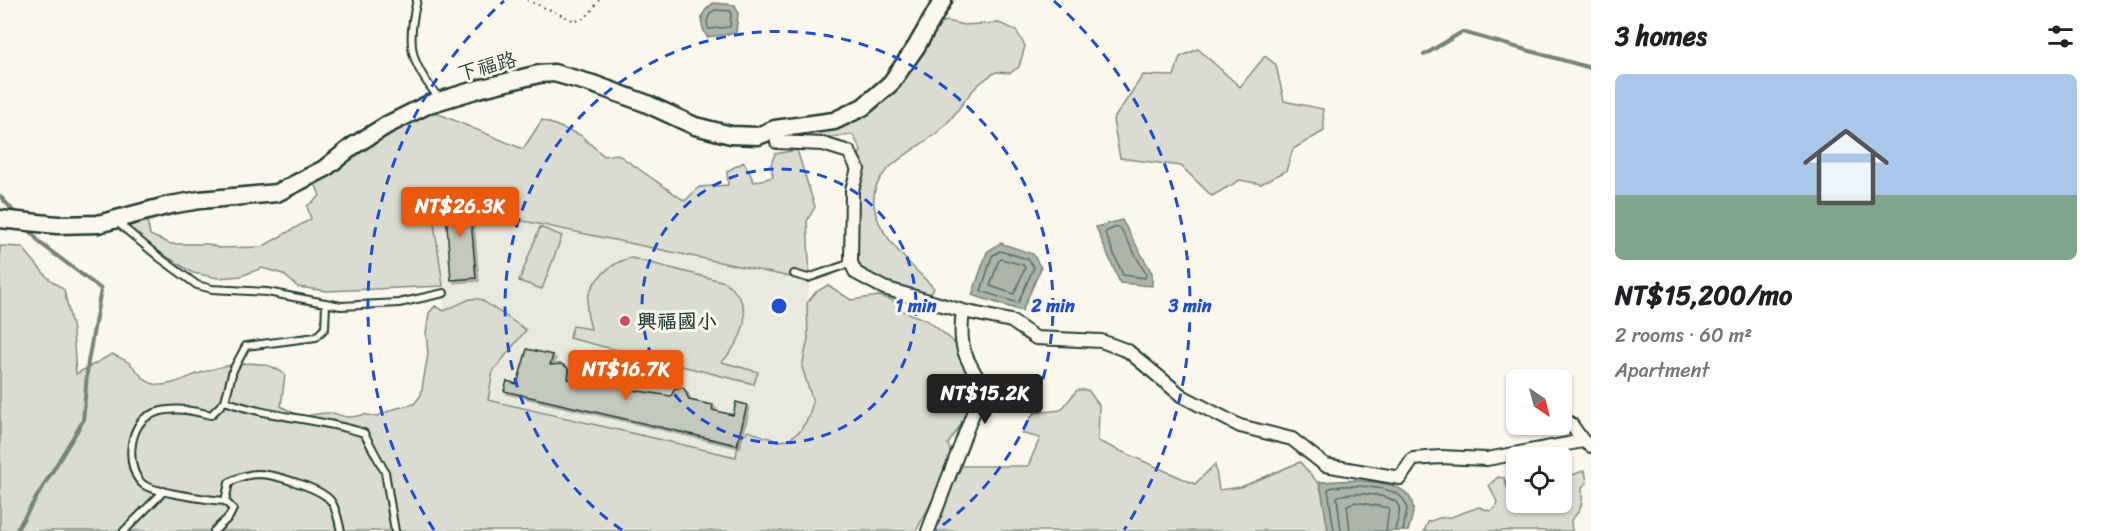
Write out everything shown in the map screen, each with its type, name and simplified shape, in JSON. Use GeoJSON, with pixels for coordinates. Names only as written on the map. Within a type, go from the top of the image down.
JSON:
{"type":"FeatureCollection","features":[{"type":"Feature","properties":{"kind":"main road","name":"下福路"},"geometry":{"type":"LineString","coordinates":[[0,219],[57,225],[98,224],[170,205],[200,200],[277,194],[324,169],[353,146],[387,125],[441,100],[539,74],[554,74],[623,94],[714,132],[758,136],[775,129],[834,121],[863,107],[891,83],[916,47],[943,0]]}},
{"type":"Feature","properties":{"kind":"street"},"geometry":{"type":"LineString","coordinates":[[775,129],[777,142],[823,144],[849,152],[858,169],[852,190],[851,263],[856,273],[884,288],[963,311],[1011,321],[1036,338],[1101,341],[1128,351],[1182,396],[1240,426],[1292,439],[1325,465],[1400,478],[1413,459],[1441,457],[1487,459],[1587,443]]}},
{"type":"Feature","properties":{"kind":"street"},"geometry":{"type":"LineString","coordinates":[[928,531],[983,387],[964,356],[960,333],[963,311]]}},
{"type":"Feature","properties":{"kind":"street"},"geometry":{"type":"LineString","coordinates":[[1572,425],[1587,443]]}},
{"type":"Feature","properties":{"kind":"lane"},"geometry":{"type":"LineString","coordinates":[[417,0],[411,24],[411,45],[416,65],[441,100]]}},
{"type":"Feature","properties":{"kind":"lane"},"geometry":{"type":"LineString","coordinates":[[116,220],[160,258],[197,285],[212,289],[267,292],[341,306],[399,303],[444,293]]}},
{"type":"Feature","properties":{"kind":"lane"},"geometry":{"type":"LineString","coordinates":[[794,274],[808,278],[851,263]]}},
{"type":"Feature","properties":{"kind":"lane"},"geometry":{"type":"LineString","coordinates":[[214,531],[229,517],[233,509],[225,501],[200,499],[145,486],[133,473],[130,459],[139,425],[147,417],[162,411],[186,409],[211,415],[225,401],[233,370],[246,346],[316,337],[325,328],[326,303]]}},
{"type":"Feature","properties":{"kind":"lane"},"geometry":{"type":"LineString","coordinates":[[225,401],[250,410],[326,422],[364,433],[385,472],[395,531]]}},
{"type":"Feature","properties":{"kind":"lane"},"geometry":{"type":"LineString","coordinates":[[225,501],[229,483],[237,478],[261,474],[312,487],[330,499],[341,531]]}},
{"type":"Feature","properties":{"kind":"lane"},"geometry":{"type":"LineString","coordinates":[[124,531],[164,490]]}},
{"type":"Feature","properties":{"kind":"path"},"geometry":{"type":"LineString","coordinates":[[527,0],[575,21],[583,20],[591,13],[599,0]]}},
{"type":"Feature","properties":{"kind":"shaded area"},"geometry":{"type":"Polygon","coordinates":[[[947,21],[964,25],[999,23],[1016,30],[1025,46],[1019,67],[1010,73],[996,72],[981,82],[944,126],[887,170],[876,186],[874,202],[877,218],[885,234],[897,249],[934,288],[928,300],[857,277],[849,188],[861,150],[853,135],[806,139],[802,132],[845,122],[934,24],[947,21]]]}},
{"type":"Feature","properties":{"kind":"shaded area"},"geometry":{"type":"Polygon","coordinates":[[[1198,49],[1240,87],[1265,56],[1276,65],[1284,101],[1323,109],[1324,131],[1293,149],[1286,171],[1261,184],[1240,180],[1212,196],[1181,166],[1120,158],[1113,120],[1143,75],[1174,76],[1180,57],[1198,49]]]}},
{"type":"Feature","properties":{"kind":"shaded area"},"geometry":{"type":"Polygon","coordinates":[[[427,109],[523,149],[542,120],[580,135],[604,156],[617,154],[685,201],[699,187],[728,185],[727,171],[744,162],[754,182],[773,177],[771,164],[775,154],[797,150],[815,207],[807,221],[810,281],[486,213],[467,193],[431,201],[443,286],[327,291],[298,287],[283,274],[262,268],[241,276],[218,278],[193,273],[140,240],[125,222],[146,216],[150,235],[171,244],[208,244],[219,248],[262,247],[311,219],[307,206],[320,196],[311,172],[427,109]]]}},
{"type":"Feature","properties":{"kind":"shaded area","name":"興福國小"},"geometry":{"type":"Polygon","coordinates":[[[468,193],[486,213],[810,281],[807,303],[808,339],[802,367],[813,402],[809,417],[800,431],[788,440],[778,441],[748,431],[739,438],[736,457],[487,400],[441,409],[444,293],[431,200],[468,193]]]}},
{"type":"Feature","properties":{"kind":"shaded area"},"geometry":{"type":"Polygon","coordinates":[[[540,227],[562,236],[542,289],[519,281],[540,227]]]}},
{"type":"Feature","properties":{"kind":"shaded area"},"geometry":{"type":"Polygon","coordinates":[[[0,246],[22,247],[47,277],[64,290],[73,330],[76,374],[112,354],[128,362],[145,380],[161,385],[175,383],[230,365],[265,365],[285,375],[281,406],[302,416],[330,413],[346,417],[364,415],[375,417],[414,404],[421,395],[428,354],[426,334],[429,313],[435,306],[444,311],[470,299],[480,299],[526,330],[493,371],[488,400],[736,457],[739,438],[748,431],[778,441],[788,440],[800,431],[809,417],[813,402],[802,367],[808,339],[807,303],[816,292],[828,285],[851,300],[879,296],[892,300],[901,310],[928,321],[952,340],[976,376],[978,390],[974,405],[948,444],[952,458],[916,531],[0,531],[0,246]]]}},
{"type":"Feature","properties":{"kind":"shaded area"},"geometry":{"type":"Polygon","coordinates":[[[631,258],[725,282],[735,292],[744,312],[744,322],[737,342],[722,362],[758,372],[754,384],[569,338],[573,326],[591,329],[587,314],[588,297],[601,275],[623,260],[631,258]]]}},
{"type":"Feature","properties":{"kind":"shaded area"},"geometry":{"type":"Polygon","coordinates":[[[1077,390],[1088,390],[1099,405],[1098,441],[1195,484],[1215,464],[1219,490],[1241,487],[1300,462],[1319,484],[1334,531],[937,531],[934,525],[962,466],[1028,466],[1040,438],[1021,433],[1034,413],[1061,410],[1077,390]]]}},
{"type":"Feature","properties":{"kind":"shaded area"},"geometry":{"type":"Polygon","coordinates":[[[1585,470],[1587,483],[1582,487],[1580,509],[1571,520],[1572,531],[1424,531],[1428,522],[1439,518],[1451,517],[1479,507],[1490,511],[1495,508],[1497,502],[1489,485],[1498,477],[1504,478],[1506,484],[1506,513],[1572,513],[1572,475],[1585,470]]]}},
{"type":"Feature","properties":{"kind":"water"},"geometry":{"type":"Polygon","coordinates":[[[714,3],[735,5],[738,13],[736,33],[707,37],[702,18],[705,10],[714,3]]]}},
{"type":"Feature","properties":{"kind":"water"},"geometry":{"type":"Polygon","coordinates":[[[1122,220],[1152,273],[1152,286],[1120,283],[1096,227],[1122,220]]]}},
{"type":"Feature","properties":{"kind":"water"},"geometry":{"type":"Polygon","coordinates":[[[1000,243],[1033,254],[1041,268],[1022,311],[972,295],[987,252],[1000,243]]]}},
{"type":"Feature","properties":{"kind":"water"},"geometry":{"type":"Polygon","coordinates":[[[1357,480],[1391,485],[1406,493],[1413,507],[1408,531],[1328,531],[1320,482],[1357,480]]]}},
{"type":"Feature","properties":{"kind":"building"},"geometry":{"type":"Polygon","coordinates":[[[469,196],[476,278],[451,280],[445,198],[469,196]]]}},
{"type":"Feature","properties":{"kind":"building"},"geometry":{"type":"Polygon","coordinates":[[[527,349],[553,355],[550,365],[561,364],[567,367],[568,379],[612,386],[613,375],[622,377],[627,382],[626,389],[671,396],[675,388],[682,387],[689,400],[713,405],[712,410],[733,415],[736,402],[747,405],[737,445],[504,391],[507,381],[517,384],[527,349]]]}},
{"type":"Feature","properties":{"kind":"waterway"},"geometry":{"type":"LineString","coordinates":[[1424,55],[1462,32],[1591,68]]}},
{"type":"Feature","properties":{"kind":"waterway"},"geometry":{"type":"LineString","coordinates":[[0,196],[16,214]]}},
{"type":"Feature","properties":{"kind":"waterway"},"geometry":{"type":"LineString","coordinates":[[16,531],[83,421],[88,362],[101,289],[40,243],[27,227]]}},
{"type":"Feature","properties":{"kind":"place","name":"興福國小"},"geometry":{"type":"Point","coordinates":[625,321]}}]}
